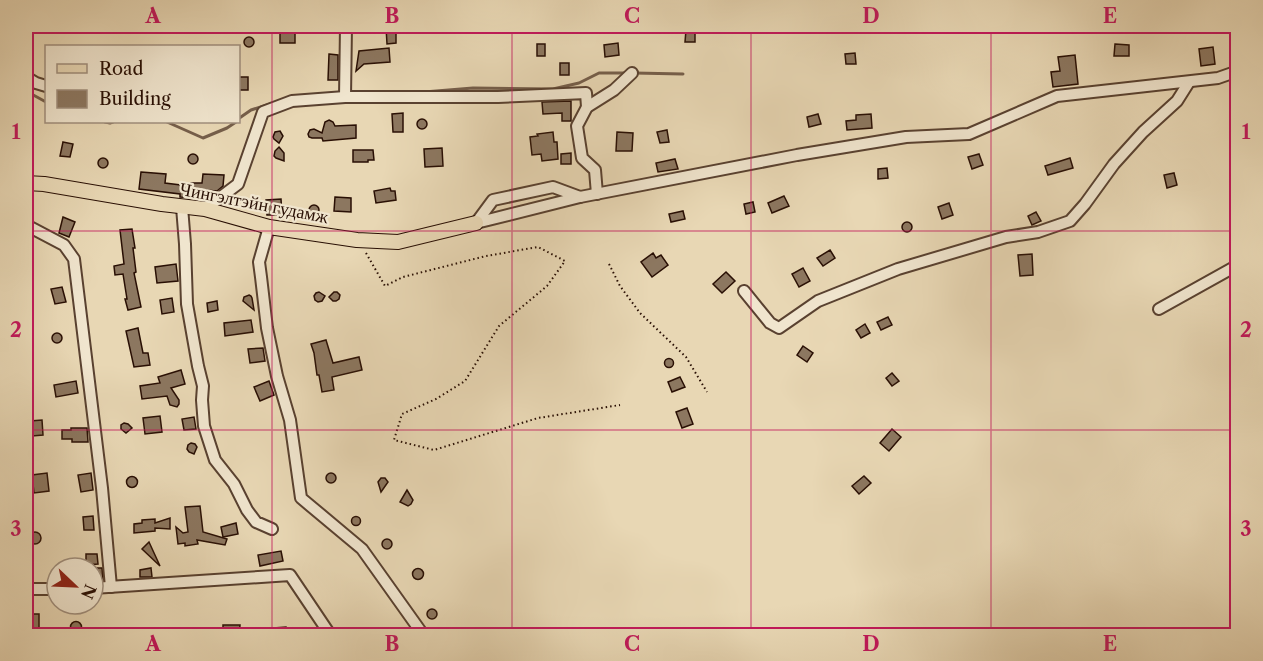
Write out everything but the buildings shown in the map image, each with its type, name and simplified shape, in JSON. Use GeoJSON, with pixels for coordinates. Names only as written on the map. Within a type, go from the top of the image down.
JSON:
{"type":"FeatureCollection","features":[{"type":"Feature","properties":{"kind":"main road","name":"Чингэлтэйн гудамж"},"geometry":{"type":"LineString","coordinates":[[26,183],[205,209],[269,227],[357,240],[398,242],[476,223]]}},
{"type":"Feature","properties":{"kind":"street"},"geometry":{"type":"LineString","coordinates":[[345,97],[346,26]]}},
{"type":"Feature","properties":{"kind":"street"},"geometry":{"type":"LineString","coordinates":[[476,223],[580,197],[785,157],[906,137],[969,134],[1057,96],[1218,78],[1238,71]]}},
{"type":"Feature","properties":{"kind":"street"},"geometry":{"type":"LineString","coordinates":[[587,107],[614,90],[632,73]]}},
{"type":"Feature","properties":{"kind":"street"},"geometry":{"type":"LineString","coordinates":[[26,77],[45,86]]}},
{"type":"Feature","properties":{"kind":"street"},"geometry":{"type":"LineString","coordinates":[[744,291],[770,322],[778,328],[818,302],[898,270],[1006,237],[1038,232],[1070,221],[1113,164],[1177,101],[1189,82]]}},
{"type":"Feature","properties":{"kind":"street"},"geometry":{"type":"LineString","coordinates":[[205,209],[238,184],[263,112],[292,101],[345,97],[498,97],[586,93],[587,107],[578,126],[582,158],[595,170],[597,194]]}},
{"type":"Feature","properties":{"kind":"street"},"geometry":{"type":"LineString","coordinates":[[476,223],[493,200],[553,187],[580,197]]}},
{"type":"Feature","properties":{"kind":"street"},"geometry":{"type":"LineString","coordinates":[[182,207],[187,304],[203,386],[204,426],[215,460],[234,484],[247,510],[256,522],[272,529]]}},
{"type":"Feature","properties":{"kind":"street"},"geometry":{"type":"LineString","coordinates":[[26,225],[64,245],[74,259],[102,488],[111,587]]}},
{"type":"Feature","properties":{"kind":"street"},"geometry":{"type":"LineString","coordinates":[[269,227],[260,262],[263,298],[277,376],[290,420],[301,498],[362,549],[424,636]]}},
{"type":"Feature","properties":{"kind":"street"},"geometry":{"type":"LineString","coordinates":[[1159,309],[1238,265]]}},
{"type":"Feature","properties":{"kind":"street"},"geometry":{"type":"LineString","coordinates":[[105,587],[290,575],[331,636]]}},
{"type":"Feature","properties":{"kind":"street"},"geometry":{"type":"LineString","coordinates":[[26,589],[45,589]]}},
{"type":"Feature","properties":{"kind":"path"},"geometry":{"type":"LineString","coordinates":[[364,248],[385,286],[414,274],[538,246],[565,261],[547,286],[499,326],[465,381],[436,399],[402,414],[394,440],[434,450],[538,418],[620,405]]}},
{"type":"Feature","properties":{"kind":"path"},"geometry":{"type":"LineString","coordinates":[[609,264],[620,286],[640,313],[686,357],[707,392]]}},
{"type":"Feature","properties":{"kind":"waterway"},"geometry":{"type":"LineString","coordinates":[[424,92],[473,88],[553,89],[579,83],[599,73],[627,73]]}},
{"type":"Feature","properties":{"kind":"waterway"},"geometry":{"type":"LineString","coordinates":[[634,73],[683,74]]}},
{"type":"Feature","properties":{"kind":"waterway"},"geometry":{"type":"LineString","coordinates":[[26,91],[45,101]]}},
{"type":"Feature","properties":{"kind":"waterway"},"geometry":{"type":"LineString","coordinates":[[240,118],[251,110],[289,98]]}},
{"type":"Feature","properties":{"kind":"waterway"},"geometry":{"type":"LineString","coordinates":[[169,123],[203,138],[234,123]]}}]}
